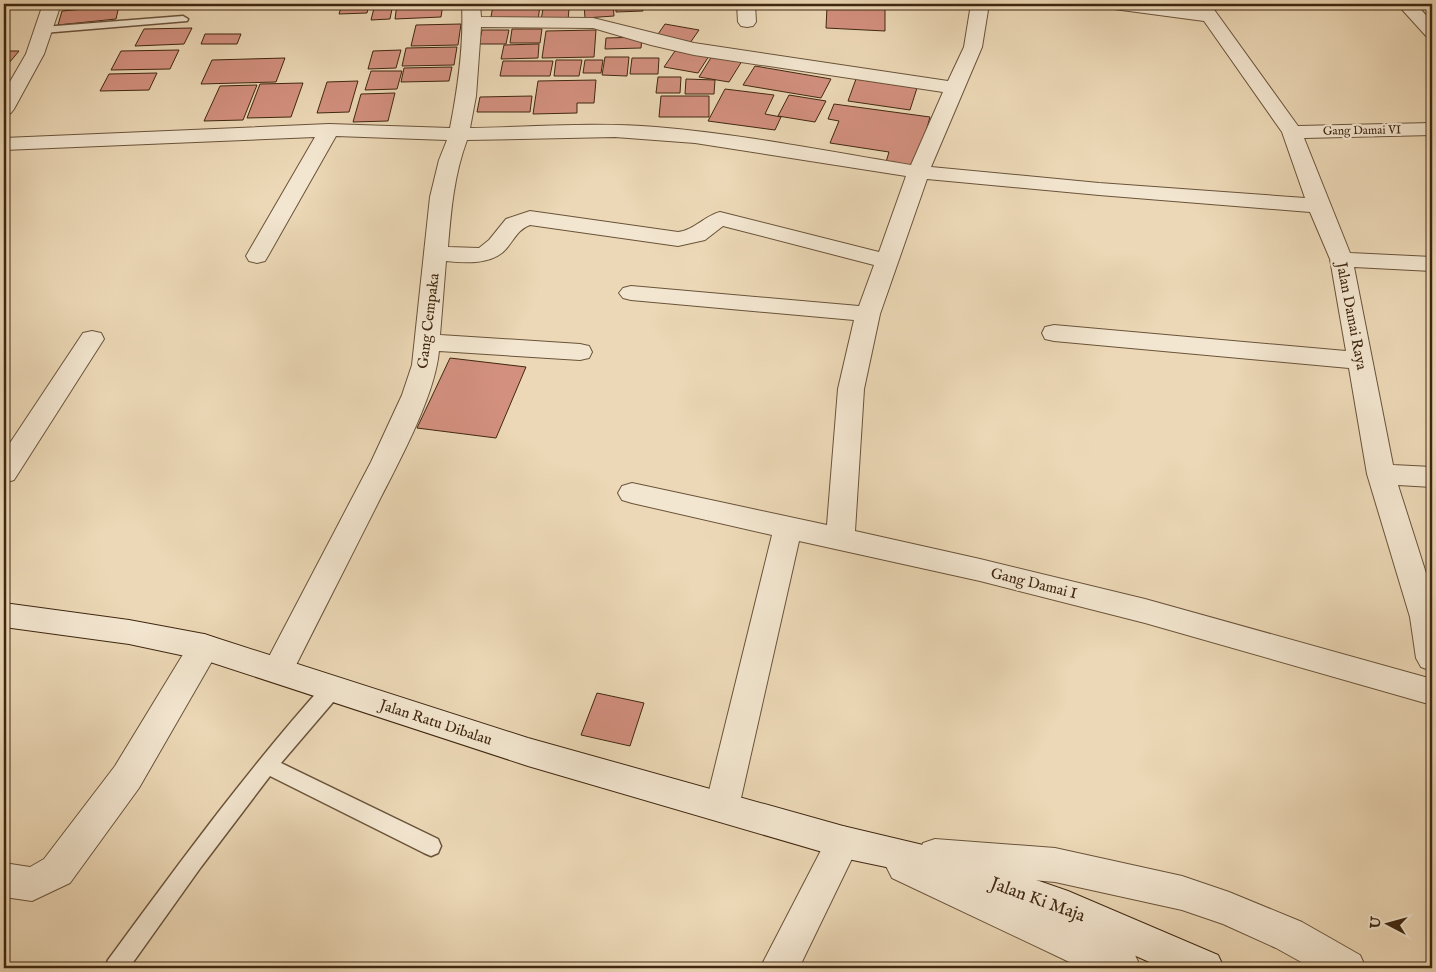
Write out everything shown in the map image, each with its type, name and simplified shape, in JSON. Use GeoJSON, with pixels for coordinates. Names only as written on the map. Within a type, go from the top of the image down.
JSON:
{"type":"FeatureCollection","features":[{"type":"Feature","properties":{"kind":"street"},"geometry":{"type":"LineString","coordinates":[[4,108],[34,54],[52,4]]}},
{"type":"Feature","properties":{"kind":"street"},"geometry":{"type":"LineString","coordinates":[[746,4],[747,22]]}},
{"type":"Feature","properties":{"kind":"street"},"geometry":{"type":"LineString","coordinates":[[840,539],[851,388],[868,314],[918,172],[943,109],[973,47],[980,4]]}},
{"type":"Feature","properties":{"kind":"street"},"geometry":{"type":"LineString","coordinates":[[1114,4],[1205,10]]}},
{"type":"Feature","properties":{"kind":"street"},"geometry":{"type":"LineString","coordinates":[[1406,4],[1432,32]]}},
{"type":"Feature","properties":{"kind":"street","name":"Jalan Damai Raya"},"geometry":{"type":"LineString","coordinates":[[1205,10],[1292,132],[1341,259],[1382,474],[1425,617],[1432,658]]}},
{"type":"Feature","properties":{"kind":"street"},"geometry":{"type":"LineString","coordinates":[[472,13],[593,24],[694,49],[954,88]]}},
{"type":"Feature","properties":{"kind":"street","name":"Gang Cempaka"},"geometry":{"type":"LineString","coordinates":[[278,670],[385,462],[415,395],[425,365],[441,197],[449,160],[459,134],[466,96],[472,13]]}},
{"type":"Feature","properties":{"kind":"street","name":"Gang Damai VI"},"geometry":{"type":"LineString","coordinates":[[1292,132],[1432,129]]}},
{"type":"Feature","properties":{"kind":"street"},"geometry":{"type":"LineString","coordinates":[[256,256],[329,130]]}},
{"type":"Feature","properties":{"kind":"street"},"geometry":{"type":"LineString","coordinates":[[4,144],[329,130],[459,134],[616,131],[695,137],[918,172],[1099,189],[1319,206]]}},
{"type":"Feature","properties":{"kind":"street"},"geometry":{"type":"LineString","coordinates":[[435,254],[478,254],[488,252],[513,224],[520,219],[530,218],[678,239],[690,238],[701,234],[714,221],[720,219],[886,261]]}},
{"type":"Feature","properties":{"kind":"street"},"geometry":{"type":"LineString","coordinates":[[1341,259],[1432,264]]}},
{"type":"Feature","properties":{"kind":"street"},"geometry":{"type":"LineString","coordinates":[[631,293],[868,314]]}},
{"type":"Feature","properties":{"kind":"street"},"geometry":{"type":"LineString","coordinates":[[1054,333],[1361,361]]}},
{"type":"Feature","properties":{"kind":"street"},"geometry":{"type":"LineString","coordinates":[[4,473],[92,339]]}},
{"type":"Feature","properties":{"kind":"street"},"geometry":{"type":"LineString","coordinates":[[428,342],[580,352]]}},
{"type":"Feature","properties":{"kind":"street"},"geometry":{"type":"LineString","coordinates":[[1382,474],[1432,477]]}},
{"type":"Feature","properties":{"kind":"street","name":"Gang Damai I"},"geometry":{"type":"LineString","coordinates":[[632,494],[980,570],[1135,608],[1432,692]]}},
{"type":"Feature","properties":{"kind":"street"},"geometry":{"type":"LineString","coordinates":[[722,807],[788,528]]}},
{"type":"Feature","properties":{"kind":"street","name":"Jalan Ratu Dibalau"},"geometry":{"type":"LineString","coordinates":[[4,615],[128,632],[204,647],[528,752],[865,847]]}},
{"type":"Feature","properties":{"kind":"street"},"geometry":{"type":"LineString","coordinates":[[4,880],[32,884],[57,871],[127,777],[204,647]]}},
{"type":"Feature","properties":{"kind":"street"},"geometry":{"type":"LineString","coordinates":[[779,968],[865,847]]}},
{"type":"Feature","properties":{"kind":"street"},"geometry":{"type":"LineString","coordinates":[[865,847],[1122,968]]}},
{"type":"Feature","properties":{"kind":"street"},"geometry":{"type":"LineString","coordinates":[[865,847],[1055,865],[1182,893],[1229,909],[1289,935],[1347,968]]}},
{"type":"Feature","properties":{"kind":"street","name":"Jalan Ki Maja"},"geometry":{"type":"LineString","coordinates":[[865,847],[961,871],[1080,912],[1205,968]]}},
{"type":"Feature","properties":{"kind":"lane"},"geometry":{"type":"LineString","coordinates":[[43,30],[183,19]]}},
{"type":"Feature","properties":{"kind":"lane"},"geometry":{"type":"LineString","coordinates":[[116,968],[210,838],[266,765],[333,688]]}},
{"type":"Feature","properties":{"kind":"lane"},"geometry":{"type":"LineString","coordinates":[[266,765],[431,846]]}},
{"type":"Feature","properties":{"kind":"building"},"geometry":{"type":"Polygon","coordinates":[[[342,4],[369,4],[367,13],[339,14],[342,4]]]}},
{"type":"Feature","properties":{"kind":"building"},"geometry":{"type":"Polygon","coordinates":[[[375,4],[393,4],[390,19],[371,20],[375,4]]]}},
{"type":"Feature","properties":{"kind":"building"},"geometry":{"type":"Polygon","coordinates":[[[397,4],[443,4],[441,17],[395,19],[397,4]]]}},
{"type":"Feature","properties":{"kind":"building"},"geometry":{"type":"Polygon","coordinates":[[[584,4],[613,4],[614,16],[585,18],[584,4]]]}},
{"type":"Feature","properties":{"kind":"building"},"geometry":{"type":"Polygon","coordinates":[[[616,4],[642,4],[643,11],[616,12],[616,4]]]}},
{"type":"Feature","properties":{"kind":"building"},"geometry":{"type":"Polygon","coordinates":[[[710,4],[741,4],[742,7],[711,8],[710,4]]]}},
{"type":"Feature","properties":{"kind":"building"},"geometry":{"type":"Polygon","coordinates":[[[760,4],[788,4],[788,8],[759,7],[760,4]]]}},
{"type":"Feature","properties":{"kind":"building"},"geometry":{"type":"Polygon","coordinates":[[[793,4],[816,4],[816,8],[793,7],[793,4]]]}},
{"type":"Feature","properties":{"kind":"building"},"geometry":{"type":"Polygon","coordinates":[[[540,5],[538,21],[490,22],[493,6],[540,5]]]}},
{"type":"Feature","properties":{"kind":"building"},"geometry":{"type":"Polygon","coordinates":[[[119,6],[116,19],[58,25],[62,11],[119,6]]]}},
{"type":"Feature","properties":{"kind":"building"},"geometry":{"type":"Polygon","coordinates":[[[827,7],[885,9],[885,31],[826,28],[827,7]]]}},
{"type":"Feature","properties":{"kind":"building"},"geometry":{"type":"Polygon","coordinates":[[[543,9],[569,9],[568,20],[541,20],[543,9]]]}},
{"type":"Feature","properties":{"kind":"building"},"geometry":{"type":"Polygon","coordinates":[[[461,24],[458,45],[411,46],[416,25],[461,24]]]}},
{"type":"Feature","properties":{"kind":"building"},"geometry":{"type":"Polygon","coordinates":[[[665,24],[699,30],[690,43],[656,37],[665,24]]]}},
{"type":"Feature","properties":{"kind":"building"},"geometry":{"type":"Polygon","coordinates":[[[192,28],[184,44],[135,46],[144,29],[192,28]]]}},
{"type":"Feature","properties":{"kind":"building"},"geometry":{"type":"Polygon","coordinates":[[[512,29],[542,29],[540,43],[510,43],[512,29]]]}},
{"type":"Feature","properties":{"kind":"building"},"geometry":{"type":"Polygon","coordinates":[[[482,30],[509,30],[506,44],[479,44],[482,30]]]}},
{"type":"Feature","properties":{"kind":"building"},"geometry":{"type":"Polygon","coordinates":[[[596,30],[594,57],[542,58],[546,31],[596,30]]]}},
{"type":"Feature","properties":{"kind":"building"},"geometry":{"type":"Polygon","coordinates":[[[205,34],[241,34],[237,44],[201,44],[205,34]]]}},
{"type":"Feature","properties":{"kind":"building"},"geometry":{"type":"Polygon","coordinates":[[[642,37],[641,48],[605,49],[606,38],[642,37]]]}},
{"type":"Feature","properties":{"kind":"building"},"geometry":{"type":"Polygon","coordinates":[[[539,44],[538,58],[501,59],[504,45],[539,44]]]}},
{"type":"Feature","properties":{"kind":"building"},"geometry":{"type":"Polygon","coordinates":[[[457,47],[454,65],[402,66],[406,48],[457,47]]]}},
{"type":"Feature","properties":{"kind":"building"},"geometry":{"type":"Polygon","coordinates":[[[179,50],[170,69],[111,70],[121,51],[179,50]]]}},
{"type":"Feature","properties":{"kind":"building"},"geometry":{"type":"Polygon","coordinates":[[[401,50],[396,68],[368,69],[373,51],[401,50]]]}},
{"type":"Feature","properties":{"kind":"building"},"geometry":{"type":"Polygon","coordinates":[[[4,51],[19,51],[4,69],[4,51]]]}},
{"type":"Feature","properties":{"kind":"building"},"geometry":{"type":"Polygon","coordinates":[[[675,51],[709,56],[698,73],[664,67],[675,51]]]}},
{"type":"Feature","properties":{"kind":"building"},"geometry":{"type":"Polygon","coordinates":[[[712,56],[742,61],[729,82],[699,77],[712,56]]]}},
{"type":"Feature","properties":{"kind":"building"},"geometry":{"type":"Polygon","coordinates":[[[605,57],[629,57],[627,76],[602,75],[605,57]]]}},
{"type":"Feature","properties":{"kind":"building"},"geometry":{"type":"Polygon","coordinates":[[[285,58],[276,82],[201,84],[212,60],[285,58]]]}},
{"type":"Feature","properties":{"kind":"building"},"geometry":{"type":"Polygon","coordinates":[[[632,58],[659,58],[658,74],[630,74],[632,58]]]}},
{"type":"Feature","properties":{"kind":"building"},"geometry":{"type":"Polygon","coordinates":[[[556,60],[582,60],[579,76],[554,76],[556,60]]]}},
{"type":"Feature","properties":{"kind":"building"},"geometry":{"type":"Polygon","coordinates":[[[585,60],[603,60],[601,73],[583,73],[585,60]]]}},
{"type":"Feature","properties":{"kind":"building"},"geometry":{"type":"Polygon","coordinates":[[[503,61],[553,61],[550,76],[500,76],[503,61]]]}},
{"type":"Feature","properties":{"kind":"building"},"geometry":{"type":"Polygon","coordinates":[[[755,66],[831,79],[821,98],[743,85],[755,66]]]}},
{"type":"Feature","properties":{"kind":"building"},"geometry":{"type":"Polygon","coordinates":[[[452,67],[449,81],[401,82],[404,68],[452,67]]]}},
{"type":"Feature","properties":{"kind":"building"},"geometry":{"type":"Polygon","coordinates":[[[371,71],[402,71],[397,89],[365,90],[371,71]]]}},
{"type":"Feature","properties":{"kind":"building"},"geometry":{"type":"Polygon","coordinates":[[[157,73],[149,90],[100,91],[109,74],[157,73]]]}},
{"type":"Feature","properties":{"kind":"building"},"geometry":{"type":"Polygon","coordinates":[[[658,77],[681,77],[680,93],[656,93],[658,77]]]}},
{"type":"Feature","properties":{"kind":"building"},"geometry":{"type":"Polygon","coordinates":[[[686,79],[715,80],[714,94],[685,94],[686,79]]]}},
{"type":"Feature","properties":{"kind":"building"},"geometry":{"type":"Polygon","coordinates":[[[856,79],[917,88],[910,110],[848,101],[856,79]]]}},
{"type":"Feature","properties":{"kind":"building"},"geometry":{"type":"Polygon","coordinates":[[[596,80],[594,103],[577,103],[577,113],[533,114],[538,81],[596,80]]]}},
{"type":"Feature","properties":{"kind":"building"},"geometry":{"type":"Polygon","coordinates":[[[358,81],[349,112],[317,113],[327,82],[358,81]]]}},
{"type":"Feature","properties":{"kind":"building"},"geometry":{"type":"Polygon","coordinates":[[[303,83],[291,117],[247,118],[260,84],[303,83]]]}},
{"type":"Feature","properties":{"kind":"building"},"geometry":{"type":"Polygon","coordinates":[[[257,85],[243,120],[204,121],[220,86],[257,85]]]}},
{"type":"Feature","properties":{"kind":"building"},"geometry":{"type":"Polygon","coordinates":[[[725,89],[774,95],[765,114],[781,117],[775,130],[708,121],[725,89]]]}},
{"type":"Feature","properties":{"kind":"building"},"geometry":{"type":"Polygon","coordinates":[[[395,93],[388,121],[353,122],[361,94],[395,93]]]}},
{"type":"Feature","properties":{"kind":"building"},"geometry":{"type":"Polygon","coordinates":[[[789,95],[826,101],[815,122],[778,116],[789,95]]]}},
{"type":"Feature","properties":{"kind":"building"},"geometry":{"type":"Polygon","coordinates":[[[532,96],[530,112],[477,112],[480,97],[532,96]]]}},
{"type":"Feature","properties":{"kind":"building"},"geometry":{"type":"Polygon","coordinates":[[[661,96],[709,96],[709,117],[659,117],[661,96]]]}},
{"type":"Feature","properties":{"kind":"building"},"geometry":{"type":"Polygon","coordinates":[[[834,104],[930,117],[916,167],[886,162],[889,152],[830,143],[839,121],[828,119],[834,104]]]}},
{"type":"Feature","properties":{"kind":"building"},"geometry":{"type":"Polygon","coordinates":[[[450,358],[526,367],[496,438],[417,428],[450,358]]]}},
{"type":"Feature","properties":{"kind":"building"},"geometry":{"type":"Polygon","coordinates":[[[597,693],[644,703],[630,746],[581,735],[597,693]]]}}]}
